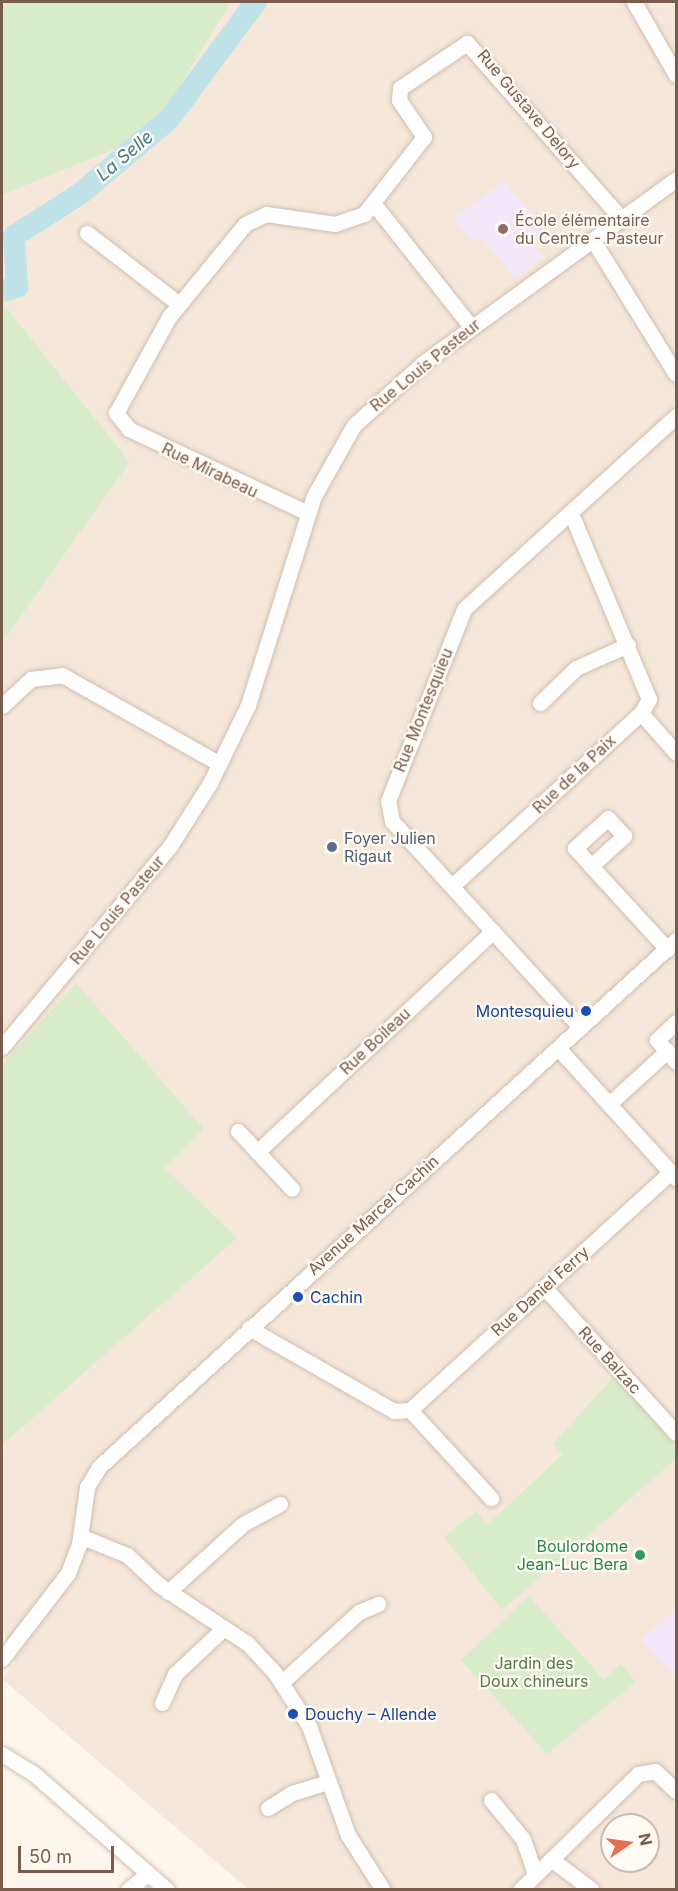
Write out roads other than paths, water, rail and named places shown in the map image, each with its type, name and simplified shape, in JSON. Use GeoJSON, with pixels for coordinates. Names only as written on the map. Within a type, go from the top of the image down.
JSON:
{"type":"FeatureCollection","features":[{"type":"Feature","properties":{"kind":"street"},"geometry":{"type":"LineString","coordinates":[[637,2],[676,75]]}},
{"type":"Feature","properties":{"kind":"street","name":"Rue Gustave Delory"},"geometry":{"type":"LineString","coordinates":[[374,204],[424,137],[397,92],[455,47],[476,46],[621,218]]}},
{"type":"Feature","properties":{"kind":"street","name":"Rue Louis Pasteur"},"geometry":{"type":"LineString","coordinates":[[2,1047],[170,846],[220,764],[248,705],[308,513],[330,462],[354,425],[471,327],[594,242],[621,218],[676,179]]}},
{"type":"Feature","properties":{"kind":"street"},"geometry":{"type":"LineString","coordinates":[[87,233],[179,304],[255,216],[278,214],[341,224],[374,204],[471,327]]}},
{"type":"Feature","properties":{"kind":"street"},"geometry":{"type":"LineString","coordinates":[[594,242],[676,374]]}},
{"type":"Feature","properties":{"kind":"street","name":"Rue Mirabeau"},"geometry":{"type":"LineString","coordinates":[[179,304],[120,398],[118,418],[129,429],[308,513]]}},
{"type":"Feature","properties":{"kind":"street","name":"Rue Montesquieu"},"geometry":{"type":"LineString","coordinates":[[580,1027],[392,820],[389,795],[461,614],[676,416]]}},
{"type":"Feature","properties":{"kind":"street"},"geometry":{"type":"LineString","coordinates":[[571,513],[648,689],[641,713],[676,753]]}},
{"type":"Feature","properties":{"kind":"street"},"geometry":{"type":"LineString","coordinates":[[540,703],[576,668],[628,645]]}},
{"type":"Feature","properties":{"kind":"street"},"geometry":{"type":"LineString","coordinates":[[2,706],[24,683],[50,674],[77,681],[220,764]]}},
{"type":"Feature","properties":{"kind":"street","name":"Rue de la Paix"},"geometry":{"type":"LineString","coordinates":[[452,886],[641,713]]}},
{"type":"Feature","properties":{"kind":"street"},"geometry":{"type":"LineString","coordinates":[[591,866],[672,944]]}},
{"type":"Feature","properties":{"kind":"street","name":"Rue Boileau"},"geometry":{"type":"LineString","coordinates":[[258,1152],[493,931]]}},
{"type":"Feature","properties":{"kind":"street","name":"Avenue Marcel Cachin"},"geometry":{"type":"LineString","coordinates":[[2,1659],[25,1625],[62,1583],[80,1536],[87,1487],[99,1467],[672,944]]}},
{"type":"Feature","properties":{"kind":"street"},"geometry":{"type":"LineString","coordinates":[[609,1104],[672,1056],[657,1040],[676,1022]]}},
{"type":"Feature","properties":{"kind":"street","name":"Rue Daniel Ferry"},"geometry":{"type":"LineString","coordinates":[[410,1410],[544,1287],[674,1175],[558,1048]]}},
{"type":"Feature","properties":{"kind":"street"},"geometry":{"type":"LineString","coordinates":[[238,1131],[292,1190]]}},
{"type":"Feature","properties":{"kind":"street","name":"Rue Balzac"},"geometry":{"type":"LineString","coordinates":[[544,1287],[676,1433]]}},
{"type":"Feature","properties":{"kind":"street"},"geometry":{"type":"LineString","coordinates":[[249,1328],[394,1411],[410,1410],[491,1498]]}},
{"type":"Feature","properties":{"kind":"street"},"geometry":{"type":"LineString","coordinates":[[168,1592],[243,1524],[280,1504]]}},
{"type":"Feature","properties":{"kind":"street"},"geometry":{"type":"LineString","coordinates":[[80,1536],[122,1552],[168,1592],[254,1649],[282,1682],[309,1726],[348,1835],[383,1890]]}},
{"type":"Feature","properties":{"kind":"street"},"geometry":{"type":"LineString","coordinates":[[282,1682],[359,1612],[378,1604]]}},
{"type":"Feature","properties":{"kind":"street"},"geometry":{"type":"LineString","coordinates":[[162,1703],[175,1674],[224,1628]]}},
{"type":"Feature","properties":{"kind":"street"},"geometry":{"type":"LineString","coordinates":[[2,1754],[33,1773],[167,1890]]}},
{"type":"Feature","properties":{"kind":"street"},"geometry":{"type":"LineString","coordinates":[[520,1890],[534,1871],[551,1858],[638,1774],[655,1771],[676,1791]]}},
{"type":"Feature","properties":{"kind":"street"},"geometry":{"type":"LineString","coordinates":[[268,1808],[292,1793],[328,1782]]}},
{"type":"Feature","properties":{"kind":"street"},"geometry":{"type":"LineString","coordinates":[[490,1800],[523,1839],[534,1871]]}},
{"type":"Feature","properties":{"kind":"street"},"geometry":{"type":"LineString","coordinates":[[551,1858],[592,1890]]}},
{"type":"Feature","properties":{"kind":"street"},"geometry":{"type":"LineString","coordinates":[[128,1890],[148,1873]]}},
{"type":"Feature","properties":{"kind":"waterway","name":"La Selle"},"geometry":{"type":"LineString","coordinates":[[2,291],[17,287],[14,236],[80,194],[169,119],[256,2]]}},
{"type":"Feature","properties":{"kind":"place","name":"École élémentaire du Centre - Pasteur"},"geometry":{"type":"Point","coordinates":[503,229]}},
{"type":"Feature","properties":{"kind":"place","name":"Foyer Julien Rigaut"},"geometry":{"type":"Point","coordinates":[332,847]}},
{"type":"Feature","properties":{"kind":"place","name":"Montesquieu"},"geometry":{"type":"Point","coordinates":[586,1011]}},
{"type":"Feature","properties":{"kind":"place","name":"Cachin"},"geometry":{"type":"Point","coordinates":[298,1297]}},
{"type":"Feature","properties":{"kind":"place","name":"Boulordome Jean-Luc Bera"},"geometry":{"type":"Point","coordinates":[640,1555]}},
{"type":"Feature","properties":{"kind":"place","name":"Douchy – Allende"},"geometry":{"type":"Point","coordinates":[293,1714]}},
{"type":"Feature","properties":{"kind":"park label","name":"Jardin des Doux chineurs"},"geometry":{"type":"Point","coordinates":[534,1672]}}]}
